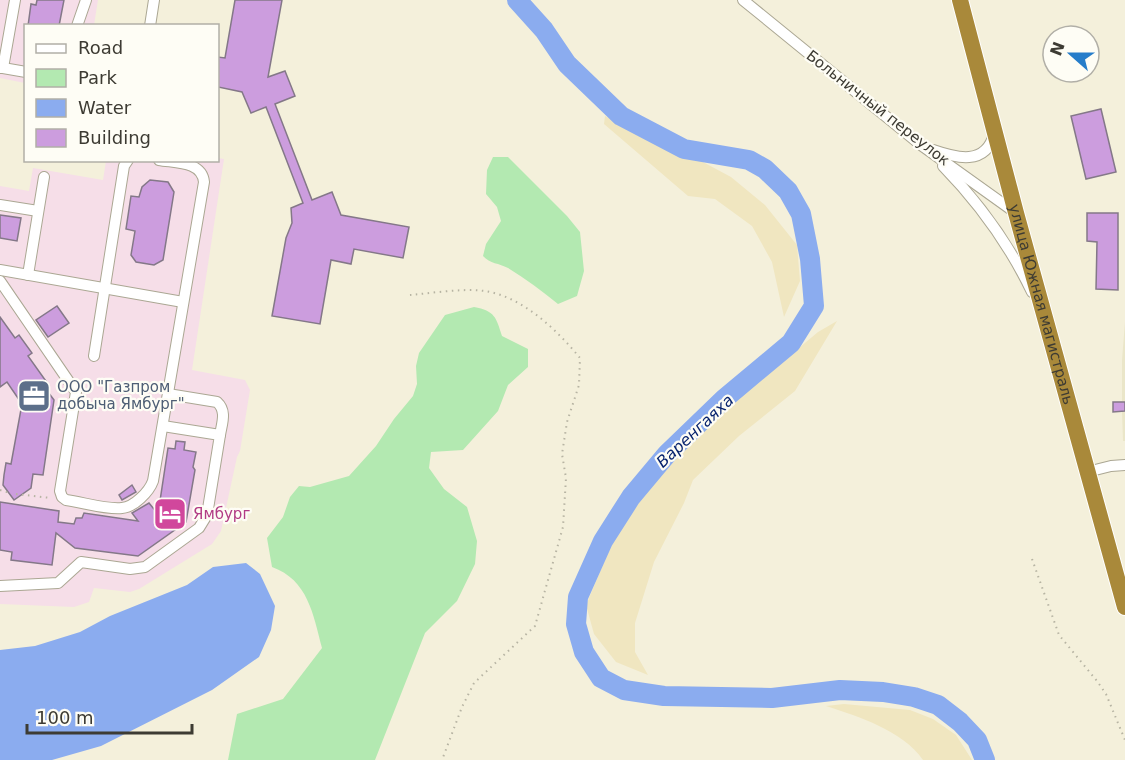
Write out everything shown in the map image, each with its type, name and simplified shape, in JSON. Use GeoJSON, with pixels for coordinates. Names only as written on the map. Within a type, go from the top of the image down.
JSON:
{"type":"FeatureCollection","features":[{"type":"Feature","properties":{"kind":"highway","name":"улица Южная магистраль"},"geometry":{"type":"LineString","coordinates":[[960,0],[1045,322],[1125,607]]}},
{"type":"Feature","properties":{"kind":"street"},"geometry":{"type":"LineString","coordinates":[[15,0],[1,68],[24,72]]}},
{"type":"Feature","properties":{"kind":"street"},"geometry":{"type":"LineString","coordinates":[[78,24],[86,0]]}},
{"type":"Feature","properties":{"kind":"street"},"geometry":{"type":"LineString","coordinates":[[150,24],[154,0]]}},
{"type":"Feature","properties":{"kind":"street","name":"Больничный переулок"},"geometry":{"type":"LineString","coordinates":[[743,0],[921,145],[1016,213]]}},
{"type":"Feature","properties":{"kind":"street"},"geometry":{"type":"LineString","coordinates":[[921,145],[959,157],[977,156],[989,147],[994,135],[994,124]]}},
{"type":"Feature","properties":{"kind":"street"},"geometry":{"type":"LineString","coordinates":[[921,145],[963,187],[998,232],[1021,269],[1045,322]]}},
{"type":"Feature","properties":{"kind":"street"},"geometry":{"type":"LineString","coordinates":[[94,356],[124,166],[127,162]]}},
{"type":"Feature","properties":{"kind":"street"},"geometry":{"type":"LineString","coordinates":[[0,281],[76,392],[60,491],[62,497],[66,500],[123,508],[147,492],[153,481],[204,176],[194,166],[171,162]]}},
{"type":"Feature","properties":{"kind":"street"},"geometry":{"type":"LineString","coordinates":[[28,275],[44,177]]}},
{"type":"Feature","properties":{"kind":"street"},"geometry":{"type":"LineString","coordinates":[[0,205],[38,211]]}},
{"type":"Feature","properties":{"kind":"street"},"geometry":{"type":"LineString","coordinates":[[0,270],[183,302]]}},
{"type":"Feature","properties":{"kind":"street"},"geometry":{"type":"LineString","coordinates":[[0,586],[58,583],[81,562],[130,569],[145,567],[204,523],[224,413],[217,402],[168,394]]}},
{"type":"Feature","properties":{"kind":"street"},"geometry":{"type":"LineString","coordinates":[[163,426],[220,435]]}},
{"type":"Feature","properties":{"kind":"street"},"geometry":{"type":"LineString","coordinates":[[1087,472],[1125,465]]}},
{"type":"Feature","properties":{"kind":"path"},"geometry":{"type":"LineString","coordinates":[[410,295],[486,291],[511,299],[562,337],[580,358],[579,385],[567,422],[562,454],[566,478],[563,527],[535,626],[474,683],[462,707],[442,760]]}},
{"type":"Feature","properties":{"kind":"path"},"geometry":{"type":"LineString","coordinates":[[0,490],[10,493]]}},
{"type":"Feature","properties":{"kind":"path"},"geometry":{"type":"LineString","coordinates":[[15,494],[66,500]]}},
{"type":"Feature","properties":{"kind":"path"},"geometry":{"type":"LineString","coordinates":[[1032,559],[1059,634],[1101,687],[1125,740]]}},
{"type":"Feature","properties":{"kind":"shaded area"},"geometry":{"type":"Polygon","coordinates":[[[0,0],[98,0],[94,24],[24,24],[24,83],[0,78],[0,0]]]}},
{"type":"Feature","properties":{"kind":"shaded area","name":"ООО \"Газпром добыча Ямбург\""},"geometry":{"type":"Polygon","coordinates":[[[219,158],[224,159],[192,370],[245,380],[250,390],[240,451],[221,531],[212,544],[139,589],[130,592],[94,588],[89,602],[74,607],[0,604],[0,186],[29,191],[33,168],[103,180],[106,162],[219,162],[219,158]]]}},
{"type":"Feature","properties":{"kind":"shaded area"},"geometry":{"type":"Polygon","coordinates":[[[1125,322],[1125,441],[1123,441],[1122,412],[1113,412],[1113,402],[1122,401],[1125,322]]]}},
{"type":"Feature","properties":{"kind":"green space"},"geometry":{"type":"Polygon","coordinates":[[[493,157],[508,157],[580,232],[584,271],[577,296],[558,304],[515,272],[483,256],[486,244],[501,221],[497,207],[486,194],[487,170],[493,157]]]}},
{"type":"Feature","properties":{"kind":"green space"},"geometry":{"type":"Polygon","coordinates":[[[474,307],[494,316],[502,336],[528,349],[528,367],[508,385],[498,411],[463,450],[431,452],[429,468],[444,489],[467,507],[477,541],[475,564],[457,601],[425,633],[375,760],[228,760],[237,714],[283,699],[322,648],[312,611],[301,589],[294,580],[272,567],[267,538],[283,517],[290,497],[299,486],[310,487],[349,476],[376,446],[413,396],[417,384],[416,366],[419,353],[445,315],[474,307]]]}},
{"type":"Feature","properties":{"kind":"sand"},"geometry":{"type":"Polygon","coordinates":[[[605,116],[679,154],[688,154],[731,177],[765,205],[797,245],[800,281],[784,317],[772,262],[752,226],[715,199],[688,196],[604,124],[605,116]]]}},
{"type":"Feature","properties":{"kind":"sand"},"geometry":{"type":"Polygon","coordinates":[[[837,321],[795,391],[739,436],[693,480],[654,562],[635,623],[635,652],[648,675],[616,662],[594,634],[586,605],[619,527],[662,472],[731,405],[818,332],[837,321]]]}},
{"type":"Feature","properties":{"kind":"sand"},"geometry":{"type":"Polygon","coordinates":[[[844,704],[910,710],[933,719],[956,735],[972,760],[923,760],[904,740],[892,733],[866,720],[826,706],[844,704]]]}},
{"type":"Feature","properties":{"kind":"water"},"geometry":{"type":"Polygon","coordinates":[[[246,563],[260,574],[275,606],[271,630],[259,657],[212,690],[101,746],[52,760],[0,760],[0,650],[35,646],[80,632],[110,616],[187,585],[213,567],[246,563]]]}},
{"type":"Feature","properties":{"kind":"building"},"geometry":{"type":"Polygon","coordinates":[[[37,0],[64,0],[59,24],[28,24],[31,4],[36,5],[37,0]]]}},
{"type":"Feature","properties":{"kind":"building"},"geometry":{"type":"Polygon","coordinates":[[[235,0],[282,0],[268,77],[285,71],[295,96],[275,104],[312,200],[332,192],[341,215],[409,227],[403,258],[354,249],[351,264],[331,260],[320,324],[272,316],[286,238],[292,223],[291,208],[303,203],[266,107],[251,113],[242,92],[219,87],[219,57],[225,58],[235,0]]]}},
{"type":"Feature","properties":{"kind":"building"},"geometry":{"type":"Polygon","coordinates":[[[1101,109],[1116,172],[1086,179],[1071,116],[1101,109]]]}},
{"type":"Feature","properties":{"kind":"building"},"geometry":{"type":"Polygon","coordinates":[[[150,180],[168,182],[174,192],[163,260],[154,265],[136,262],[131,255],[135,231],[126,229],[131,196],[139,197],[142,187],[150,180]]]}},
{"type":"Feature","properties":{"kind":"building"},"geometry":{"type":"Polygon","coordinates":[[[1087,213],[1118,213],[1118,290],[1096,289],[1097,242],[1087,241],[1087,213]]]}},
{"type":"Feature","properties":{"kind":"building"},"geometry":{"type":"Polygon","coordinates":[[[0,215],[21,218],[17,241],[0,238],[0,215]]]}},
{"type":"Feature","properties":{"kind":"building"},"geometry":{"type":"Polygon","coordinates":[[[57,306],[69,323],[48,337],[36,320],[57,306]]]}},
{"type":"Feature","properties":{"kind":"building","name":"ООО \"Газпром добыча Ямбург\""},"geometry":{"type":"Polygon","coordinates":[[[0,317],[15,338],[19,335],[32,353],[28,356],[48,384],[48,392],[54,400],[43,475],[33,474],[31,488],[14,500],[3,485],[6,463],[11,464],[22,404],[7,382],[0,387],[0,317]]]}},
{"type":"Feature","properties":{"kind":"building"},"geometry":{"type":"Polygon","coordinates":[[[1113,402],[1125,402],[1125,411],[1113,412],[1113,402]]]}},
{"type":"Feature","properties":{"kind":"building"},"geometry":{"type":"Polygon","coordinates":[[[176,441],[185,442],[184,450],[196,452],[186,522],[138,556],[75,548],[56,533],[52,565],[11,560],[12,552],[0,550],[0,502],[59,511],[58,522],[74,524],[76,518],[82,518],[84,513],[138,521],[132,513],[149,503],[158,514],[168,448],[175,449],[176,441]]]}},
{"type":"Feature","properties":{"kind":"building"},"geometry":{"type":"Polygon","coordinates":[[[132,485],[136,492],[122,500],[119,495],[132,485]]]}},
{"type":"Feature","properties":{"kind":"waterway","name":"Варенгаяха"},"geometry":{"type":"LineString","coordinates":[[517,0],[544,30],[567,64],[621,116],[684,149],[749,160],[765,169],[788,191],[801,214],[810,259],[814,306],[791,343],[724,399],[667,454],[631,497],[603,541],[578,597],[576,624],[584,652],[601,678],[624,690],[664,696],[772,698],[840,690],[883,692],[914,697],[938,705],[960,722],[977,740],[985,760]]}},
{"type":"Feature","properties":{"kind":"place","name":"ООО \"Газпром добыча Ямбург\""},"geometry":{"type":"Point","coordinates":[34,396]}},
{"type":"Feature","properties":{"kind":"place","name":"Ямбург"},"geometry":{"type":"Point","coordinates":[170,514]}}]}
